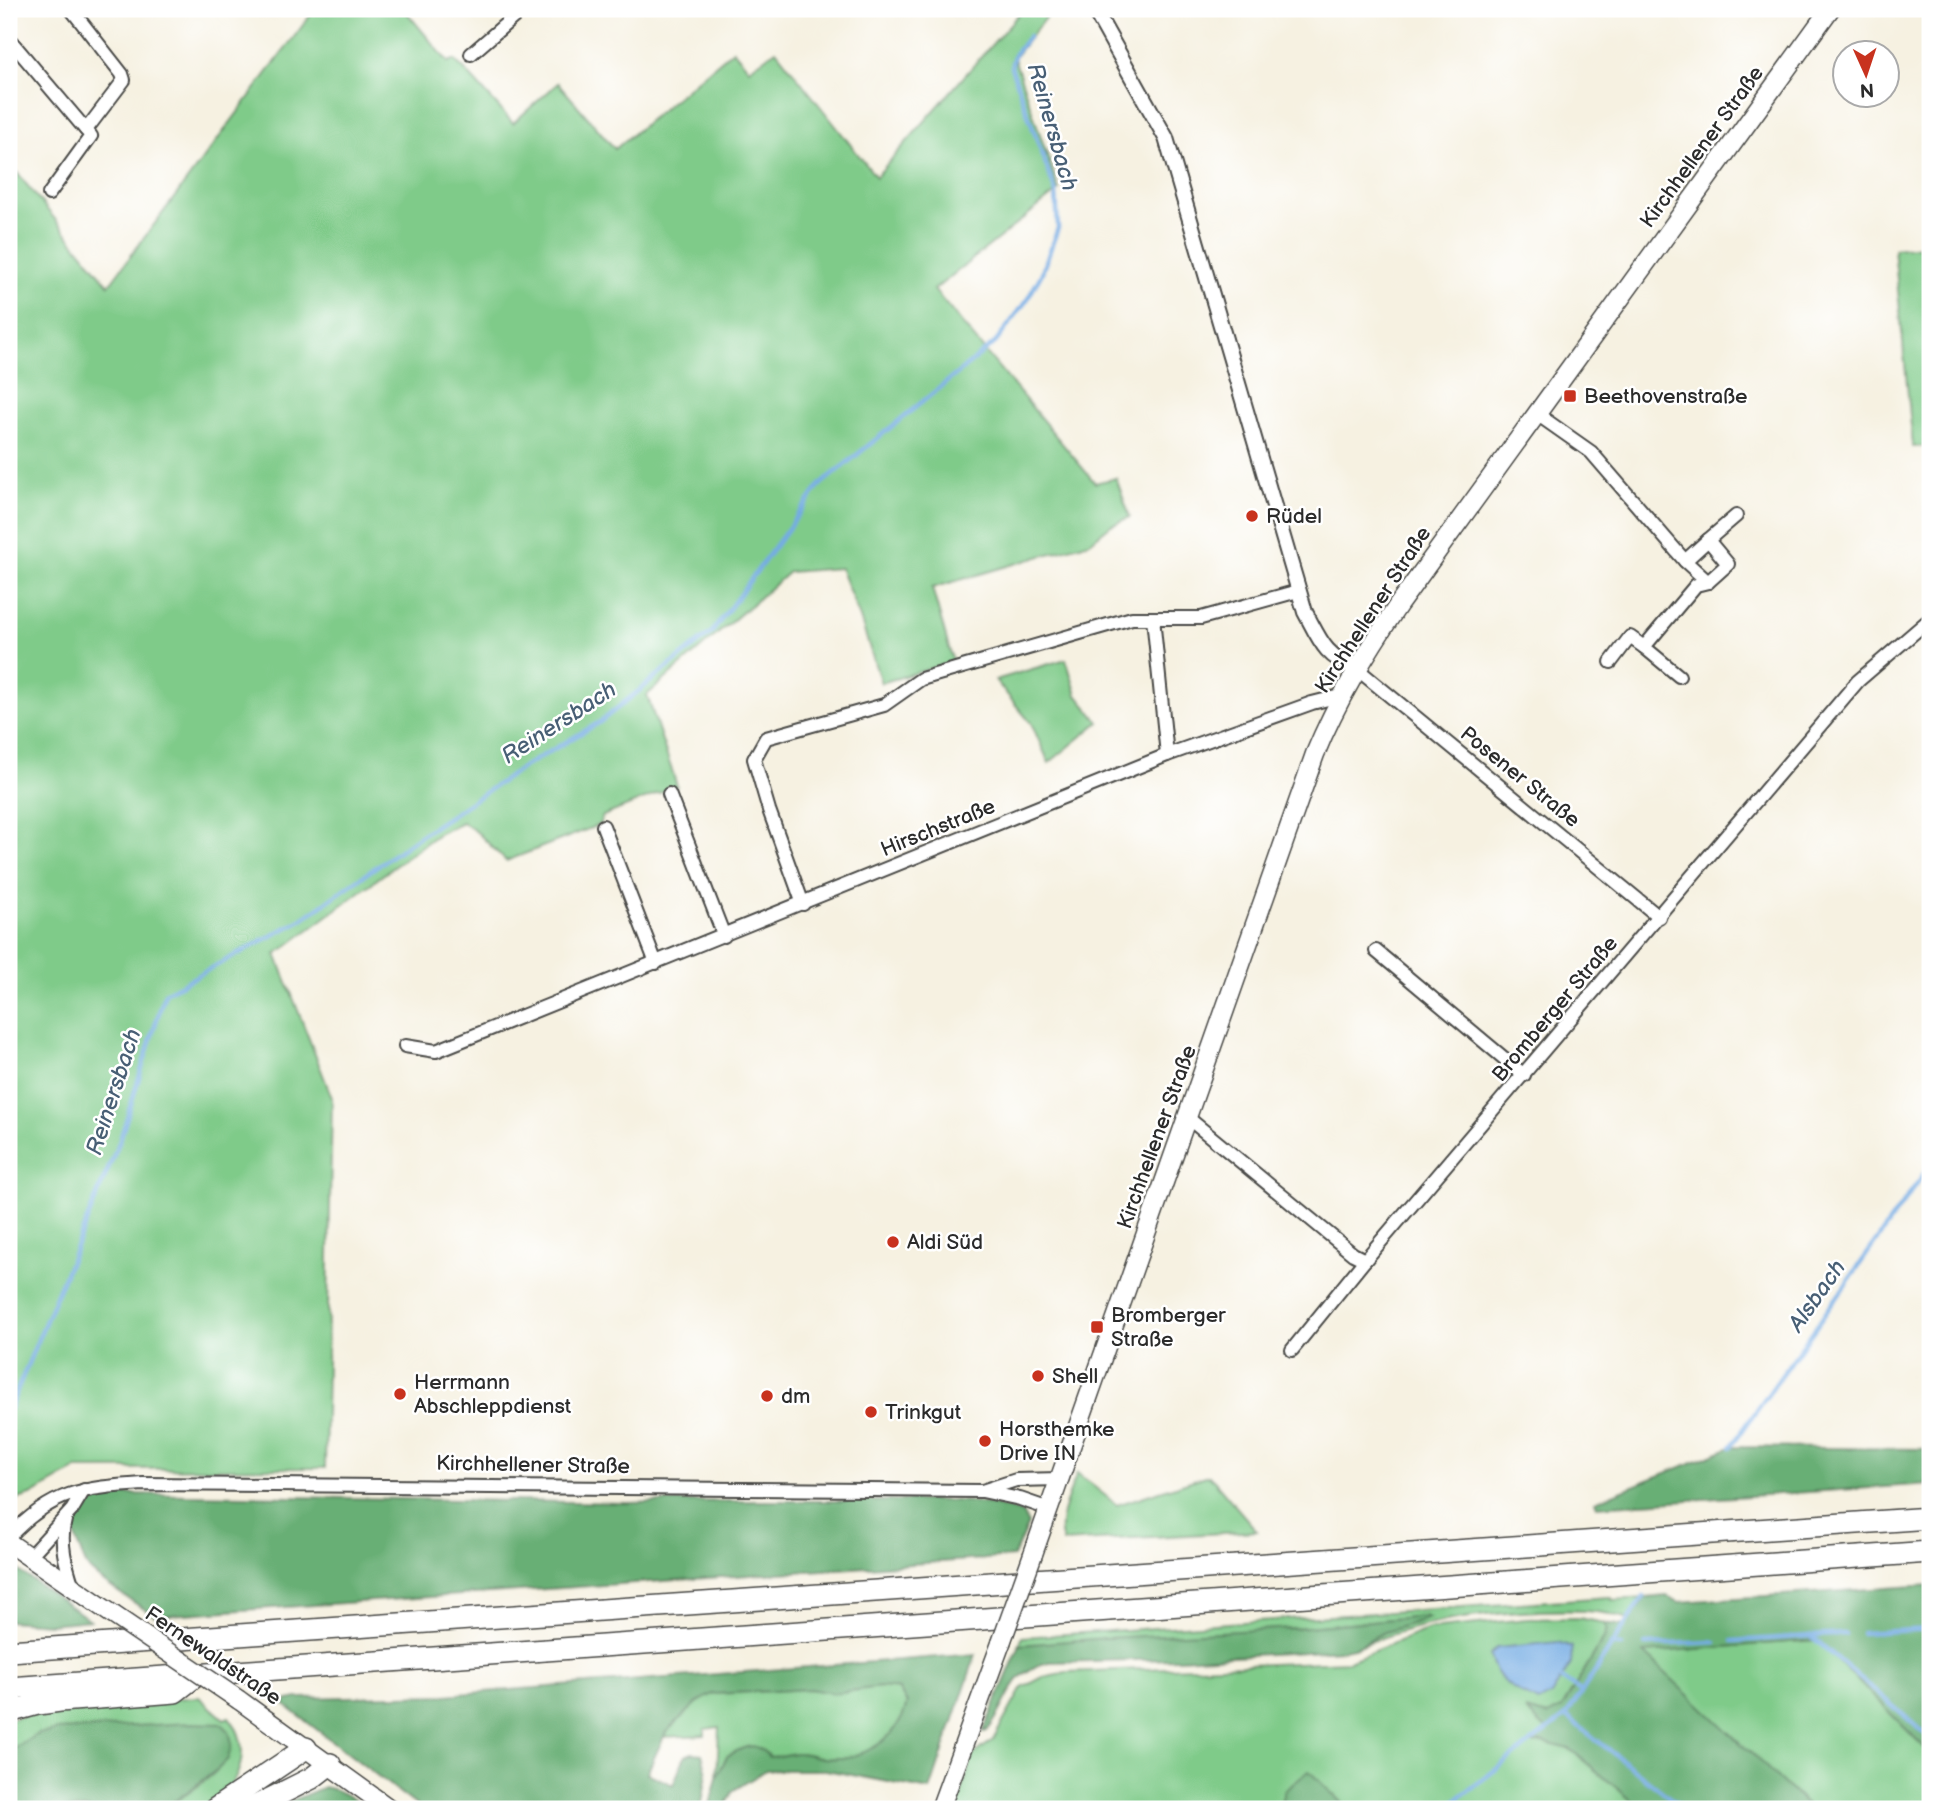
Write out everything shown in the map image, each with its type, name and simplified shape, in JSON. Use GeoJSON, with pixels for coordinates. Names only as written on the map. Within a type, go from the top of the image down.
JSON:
{"type":"FeatureCollection","features":[{"type":"Feature","properties":{"kind":"highway"},"geometry":{"type":"LineString","coordinates":[[9,1651],[1930,1518]]}},
{"type":"Feature","properties":{"kind":"highway"},"geometry":{"type":"LineString","coordinates":[[9,1688],[1930,1552]]}},
{"type":"Feature","properties":{"kind":"highway"},"geometry":{"type":"LineString","coordinates":[[9,1712],[60,1701],[175,1692],[197,1675]]}},
{"type":"Feature","properties":{"kind":"highway"},"geometry":{"type":"LineString","coordinates":[[215,1809],[306,1748]]}},
{"type":"Feature","properties":{"kind":"highway"},"geometry":{"type":"LineString","coordinates":[[250,1809],[312,1778],[330,1764]]}},
{"type":"Feature","properties":{"kind":"main road","name":"Kirchhellener Straße"},"geometry":{"type":"LineString","coordinates":[[940,1809],[1034,1554],[1315,754],[1340,696],[1399,604],[1830,9]]}},
{"type":"Feature","properties":{"kind":"main road","name":"Fernewaldstraße"},"geometry":{"type":"LineString","coordinates":[[9,1543],[239,1700],[390,1809]]}},
{"type":"Feature","properties":{"kind":"street"},"geometry":{"type":"LineString","coordinates":[[71,9],[124,77],[120,88],[86,130]]}},
{"type":"Feature","properties":{"kind":"street"},"geometry":{"type":"LineString","coordinates":[[471,54],[523,9]]}},
{"type":"Feature","properties":{"kind":"street"},"geometry":{"type":"LineString","coordinates":[[1094,9],[1166,138],[1305,612],[1328,651],[1338,662],[1356,668]]}},
{"type":"Feature","properties":{"kind":"street"},"geometry":{"type":"LineString","coordinates":[[9,39],[91,136],[49,194]]}},
{"type":"Feature","properties":{"kind":"street"},"geometry":{"type":"LineString","coordinates":[[1537,414],[1591,452],[1685,561],[1708,582]]}},
{"type":"Feature","properties":{"kind":"street"},"geometry":{"type":"LineString","coordinates":[[1685,561],[1736,516]]}},
{"type":"Feature","properties":{"kind":"street"},"geometry":{"type":"LineString","coordinates":[[1644,647],[1696,585],[1708,582],[1728,564],[1708,540]]}},
{"type":"Feature","properties":{"kind":"street"},"geometry":{"type":"LineString","coordinates":[[803,904],[769,810],[754,759],[766,738],[884,705],[921,679],[1132,618],[1201,618],[1298,591]]}},
{"type":"Feature","properties":{"kind":"street"},"geometry":{"type":"LineString","coordinates":[[1153,618],[1167,755]]}},
{"type":"Feature","properties":{"kind":"street","name":"Bromberger Straße"},"geometry":{"type":"LineString","coordinates":[[1292,1350],[1364,1260],[1524,1076],[1858,681],[1930,619]]}},
{"type":"Feature","properties":{"kind":"street"},"geometry":{"type":"LineString","coordinates":[[1611,662],[1630,636],[1679,676]]}},
{"type":"Feature","properties":{"kind":"street","name":"Posener Straße"},"geometry":{"type":"LineString","coordinates":[[1356,668],[1659,916]]}},
{"type":"Feature","properties":{"kind":"street","name":"Hirschstraße"},"geometry":{"type":"LineString","coordinates":[[405,1046],[436,1051],[1167,755],[1312,703],[1340,696]]}},
{"type":"Feature","properties":{"kind":"street"},"geometry":{"type":"LineString","coordinates":[[669,794],[724,936]]}},
{"type":"Feature","properties":{"kind":"street"},"geometry":{"type":"LineString","coordinates":[[603,826],[656,963]]}},
{"type":"Feature","properties":{"kind":"street"},"geometry":{"type":"LineString","coordinates":[[1377,951],[1524,1076]]}},
{"type":"Feature","properties":{"kind":"street"},"geometry":{"type":"LineString","coordinates":[[1188,1118],[1353,1254],[1364,1260]]}},
{"type":"Feature","properties":{"kind":"street","name":"Kirchhellener Straße"},"geometry":{"type":"LineString","coordinates":[[982,1491],[1016,1480],[1060,1479]]}},
{"type":"Feature","properties":{"kind":"street","name":"Kirchhellener Straße"},"geometry":{"type":"LineString","coordinates":[[9,1537],[41,1507],[60,1497],[84,1490],[143,1484],[982,1491],[1020,1499],[1049,1509]]}},
{"type":"Feature","properties":{"kind":"street"},"geometry":{"type":"LineString","coordinates":[[29,1557],[66,1517],[84,1490]]}},
{"type":"Feature","properties":{"kind":"street"},"geometry":{"type":"LineString","coordinates":[[66,1517],[62,1541],[74,1588]]}},
{"type":"Feature","properties":{"kind":"green space"},"geometry":{"type":"Polygon","coordinates":[[[315,9],[404,9],[448,62],[454,60],[463,68],[513,123],[558,83],[615,149],[733,50],[749,69],[776,50],[876,177],[1023,9],[1052,9],[1014,58],[1059,190],[934,290],[1095,483],[1116,478],[1130,517],[1111,525],[1090,542],[932,588],[953,662],[881,683],[840,568],[789,572],[647,695],[677,786],[603,816],[599,825],[506,861],[478,833],[462,822],[438,834],[276,954],[332,1098],[325,1468],[77,1469],[31,1495],[9,1502],[9,163],[109,285],[315,9]]]}},
{"type":"Feature","properties":{"kind":"green space"},"geometry":{"type":"Polygon","coordinates":[[[1930,245],[1930,446],[1913,447],[1894,249],[1930,245]]]}},
{"type":"Feature","properties":{"kind":"green space"},"geometry":{"type":"Polygon","coordinates":[[[1066,659],[1077,695],[1099,722],[1049,763],[1031,723],[995,680],[1066,659]]]}},
{"type":"Feature","properties":{"kind":"green space"},"geometry":{"type":"Polygon","coordinates":[[[1731,1447],[1930,1449],[1930,1484],[1597,1506],[1595,1501],[1731,1447]]]}},
{"type":"Feature","properties":{"kind":"green space"},"geometry":{"type":"Polygon","coordinates":[[[1077,1473],[1117,1505],[1209,1475],[1257,1531],[1063,1542],[1062,1516],[1077,1473]]]}},
{"type":"Feature","properties":{"kind":"green space"},"geometry":{"type":"Polygon","coordinates":[[[131,1494],[626,1503],[949,1500],[1007,1508],[1024,1514],[1028,1524],[1013,1557],[155,1616],[92,1573],[85,1564],[75,1534],[75,1523],[86,1506],[106,1497],[131,1494]]]}},
{"type":"Feature","properties":{"kind":"green space"},"geometry":{"type":"Polygon","coordinates":[[[9,1564],[90,1620],[50,1624],[9,1621],[9,1564]]]}},
{"type":"Feature","properties":{"kind":"green space"},"geometry":{"type":"Polygon","coordinates":[[[1930,1585],[1930,1753],[1817,1640],[1644,1653],[1811,1809],[1642,1809],[1570,1749],[1541,1742],[1527,1745],[1547,1730],[1525,1710],[1548,1716],[1562,1708],[1605,1636],[1607,1628],[1604,1623],[1625,1626],[1645,1598],[1667,1596],[1679,1602],[1930,1585]]]}},
{"type":"Feature","properties":{"kind":"green space"},"geometry":{"type":"Polygon","coordinates":[[[1612,1597],[1612,1600],[1645,1598],[1630,1620],[1597,1612],[1574,1611],[1491,1615],[1422,1626],[1354,1648],[1382,1633],[1427,1619],[1424,1616],[1296,1628],[1019,1646],[1022,1637],[1612,1597]]]}},
{"type":"Feature","properties":{"kind":"green space"},"geometry":{"type":"Polygon","coordinates":[[[1424,1616],[1429,1618],[1382,1633],[1354,1648],[1343,1650],[1178,1659],[1049,1662],[1035,1667],[1017,1681],[995,1720],[987,1731],[983,1732],[1020,1645],[1296,1628],[1424,1616]]]}},
{"type":"Feature","properties":{"kind":"green space"},"geometry":{"type":"Polygon","coordinates":[[[1579,1618],[1604,1623],[1607,1628],[1605,1636],[1562,1708],[1548,1716],[1527,1711],[1548,1730],[1529,1744],[1546,1743],[1570,1749],[1642,1809],[1443,1809],[1437,1805],[1432,1809],[1348,1809],[1309,1772],[1284,1791],[1280,1809],[957,1809],[972,1756],[993,1740],[1022,1688],[1043,1677],[1066,1672],[1349,1661],[1429,1629],[1527,1619],[1579,1618]]]}},
{"type":"Feature","properties":{"kind":"green space"},"geometry":{"type":"Polygon","coordinates":[[[1817,1640],[1930,1753],[1930,1809],[1811,1809],[1643,1653],[1817,1640]]]}},
{"type":"Feature","properties":{"kind":"green space"},"geometry":{"type":"Polygon","coordinates":[[[976,1654],[930,1790],[826,1770],[766,1770],[733,1791],[723,1809],[709,1809],[717,1777],[727,1756],[749,1746],[759,1748],[769,1757],[800,1753],[837,1758],[863,1752],[886,1738],[902,1716],[907,1703],[899,1689],[880,1687],[834,1693],[810,1689],[712,1694],[697,1703],[666,1732],[647,1773],[673,1785],[685,1756],[692,1753],[702,1754],[707,1773],[701,1809],[421,1809],[286,1706],[285,1702],[298,1698],[445,1695],[976,1654]]]}},
{"type":"Feature","properties":{"kind":"green space"},"geometry":{"type":"Polygon","coordinates":[[[880,1687],[898,1688],[907,1704],[902,1717],[895,1729],[876,1746],[850,1756],[823,1758],[800,1753],[769,1757],[759,1748],[749,1746],[727,1756],[717,1777],[719,1727],[705,1729],[705,1735],[664,1737],[697,1703],[712,1694],[810,1689],[834,1693],[880,1687]]]}},
{"type":"Feature","properties":{"kind":"green space"},"geometry":{"type":"Polygon","coordinates":[[[199,1697],[224,1719],[229,1717],[236,1727],[242,1748],[239,1769],[229,1788],[206,1808],[164,1809],[202,1784],[224,1761],[230,1749],[230,1737],[222,1724],[159,1725],[9,1752],[9,1719],[63,1706],[199,1697]]]}},
{"type":"Feature","properties":{"kind":"green space"},"geometry":{"type":"Polygon","coordinates":[[[191,1723],[222,1724],[229,1731],[232,1744],[228,1759],[164,1809],[9,1809],[9,1752],[38,1734],[57,1730],[191,1723]]]}},
{"type":"Feature","properties":{"kind":"green space"},"geometry":{"type":"Polygon","coordinates":[[[1309,1771],[1348,1809],[1280,1809],[1284,1791],[1309,1771]]]}},
{"type":"Feature","properties":{"kind":"green space"},"geometry":{"type":"Polygon","coordinates":[[[324,1787],[352,1798],[368,1809],[272,1809],[324,1787]]]}},
{"type":"Feature","properties":{"kind":"water"},"geometry":{"type":"Polygon","coordinates":[[[1558,1642],[1572,1647],[1571,1664],[1551,1695],[1539,1702],[1508,1684],[1497,1672],[1490,1655],[1497,1648],[1558,1642]]]}},
{"type":"Feature","properties":{"kind":"waterway","name":"Reinersbach"},"geometry":{"type":"LineString","coordinates":[[9,1410],[120,1140],[165,993],[301,920],[525,766],[600,722],[712,632],[821,484],[996,342],[1027,300],[1041,275],[1058,228],[1056,193],[1011,67],[1014,55],[1029,36]]}},
{"type":"Feature","properties":{"kind":"waterway","name":"Alsbach"},"geometry":{"type":"LineString","coordinates":[[1731,1447],[1930,1165]]}},
{"type":"Feature","properties":{"kind":"waterway","name":"Alsbach"},"geometry":{"type":"LineString","coordinates":[[1444,1809],[1566,1716],[1643,1597]]}},
{"type":"Feature","properties":{"kind":"waterway"},"geometry":{"type":"LineString","coordinates":[[1862,1633],[1930,1629]]}},
{"type":"Feature","properties":{"kind":"waterway"},"geometry":{"type":"LineString","coordinates":[[1733,1641],[1845,1634]]}},
{"type":"Feature","properties":{"kind":"waterway"},"geometry":{"type":"LineString","coordinates":[[1811,1636],[1930,1738]]}},
{"type":"Feature","properties":{"kind":"waterway"},"geometry":{"type":"LineString","coordinates":[[1645,1645],[1716,1642]]}},
{"type":"Feature","properties":{"kind":"waterway","name":"Alsbach"},"geometry":{"type":"LineString","coordinates":[[1611,1645],[1621,1646]]}},
{"type":"Feature","properties":{"kind":"waterway"},"geometry":{"type":"LineString","coordinates":[[1562,1679],[1582,1692]]}},
{"type":"Feature","properties":{"kind":"waterway"},"geometry":{"type":"LineString","coordinates":[[1566,1716],[1684,1809]]}},
{"type":"Feature","properties":{"kind":"place","name":"Beethovenstraße"},"geometry":{"type":"Point","coordinates":[1570,396]}},
{"type":"Feature","properties":{"kind":"place","name":"Rüdel"},"geometry":{"type":"Point","coordinates":[1252,516]}},
{"type":"Feature","properties":{"kind":"place","name":"Aldi Süd"},"geometry":{"type":"Point","coordinates":[893,1242]}},
{"type":"Feature","properties":{"kind":"place","name":"Bromberger Straße"},"geometry":{"type":"Point","coordinates":[1097,1327]}},
{"type":"Feature","properties":{"kind":"place","name":"Shell"},"geometry":{"type":"Point","coordinates":[1038,1376]}},
{"type":"Feature","properties":{"kind":"place","name":"Herrmann Abschleppdienst"},"geometry":{"type":"Point","coordinates":[400,1394]}},
{"type":"Feature","properties":{"kind":"place","name":"dm"},"geometry":{"type":"Point","coordinates":[767,1396]}},
{"type":"Feature","properties":{"kind":"place","name":"Trinkgut"},"geometry":{"type":"Point","coordinates":[871,1412]}},
{"type":"Feature","properties":{"kind":"place","name":"Horsthemke Drive IN"},"geometry":{"type":"Point","coordinates":[985,1441]}}]}
